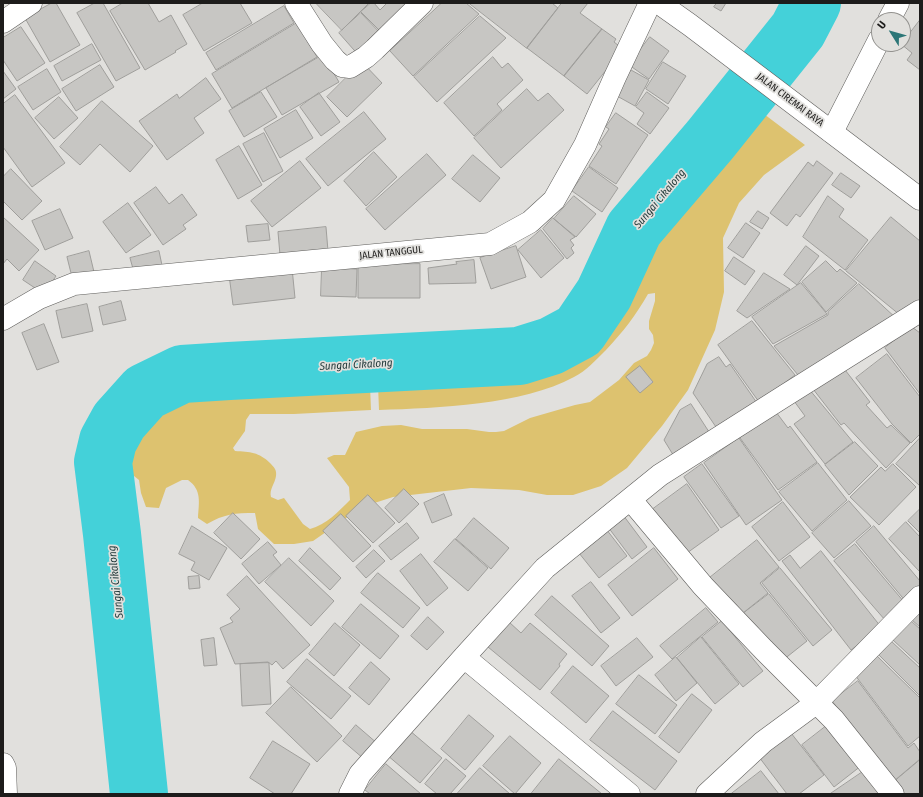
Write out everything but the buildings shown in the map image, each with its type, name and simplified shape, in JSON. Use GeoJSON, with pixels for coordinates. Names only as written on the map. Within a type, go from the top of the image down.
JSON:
{"type":"FeatureCollection","features":[{"type":"Feature","properties":{"kind":"street"},"geometry":{"type":"LineString","coordinates":[[3,22],[31,3]]}},
{"type":"Feature","properties":{"kind":"street"},"geometry":{"type":"LineString","coordinates":[[296,3],[322,44],[342,66],[350,67],[366,58],[422,3]]}},
{"type":"Feature","properties":{"kind":"street","name":"JALAN TANGGUL"},"geometry":{"type":"LineString","coordinates":[[3,319],[39,298],[74,284],[490,244],[530,222],[554,200],[585,145],[650,3]]}},
{"type":"Feature","properties":{"kind":"street","name":"JALAN CIREMAI RAYA"},"geometry":{"type":"LineString","coordinates":[[659,3],[920,199]]}},
{"type":"Feature","properties":{"kind":"street"},"geometry":{"type":"LineString","coordinates":[[893,12],[898,3]]}},
{"type":"Feature","properties":{"kind":"street"},"geometry":{"type":"LineString","coordinates":[[827,128],[872,52]]}},
{"type":"Feature","properties":{"kind":"street"},"geometry":{"type":"LineString","coordinates":[[350,794],[360,774],[464,657],[546,568],[667,471],[786,394],[920,311]]}},
{"type":"Feature","properties":{"kind":"street"},"geometry":{"type":"LineString","coordinates":[[630,500],[703,586],[834,720],[893,794]]}},
{"type":"Feature","properties":{"kind":"street"},"geometry":{"type":"LineString","coordinates":[[707,794],[763,742],[816,703],[920,597]]}},
{"type":"Feature","properties":{"kind":"street"},"geometry":{"type":"LineString","coordinates":[[464,657],[629,794]]}},
{"type":"Feature","properties":{"kind":"street"},"geometry":{"type":"LineString","coordinates":[[3,764],[5,768],[6,794]]}},
{"type":"Feature","properties":{"kind":"shaded area"},"geometry":{"type":"Polygon","coordinates":[[[760,111],[805,145],[764,175],[739,203],[723,238],[724,292],[715,330],[688,390],[662,426],[627,468],[601,486],[573,495],[547,495],[519,490],[471,488],[393,497],[362,507],[313,541],[294,544],[274,544],[258,529],[255,513],[230,515],[219,518],[207,524],[198,518],[198,492],[188,480],[182,480],[166,488],[159,508],[146,507],[141,493],[139,480],[134,476],[124,473],[133,432],[139,423],[154,412],[179,403],[199,399],[220,398],[261,392],[370,385],[371,410],[294,414],[250,414],[246,420],[245,431],[233,448],[235,451],[250,452],[258,455],[266,459],[271,464],[275,469],[276,474],[271,491],[271,497],[278,500],[284,498],[303,524],[310,529],[327,521],[350,500],[349,487],[327,458],[334,455],[345,455],[356,432],[382,426],[401,425],[422,429],[467,429],[489,432],[504,431],[530,418],[590,402],[619,380],[634,363],[647,356],[651,350],[654,343],[653,335],[649,329],[649,321],[655,301],[655,293],[648,294],[624,330],[583,372],[553,386],[530,394],[453,406],[379,410],[378,385],[512,376],[557,368],[579,359],[603,339],[634,269],[665,220],[672,204],[719,144],[748,114],[760,111]]]}},
{"type":"Feature","properties":{"kind":"waterway","name":"Sungai Cikalong"},"geometry":{"type":"LineString","coordinates":[[139,794],[103,462],[108,441],[119,421],[145,392],[182,374],[519,356],[551,346],[579,331],[604,294],[634,229],[710,140],[798,30],[812,3]]}}]}
